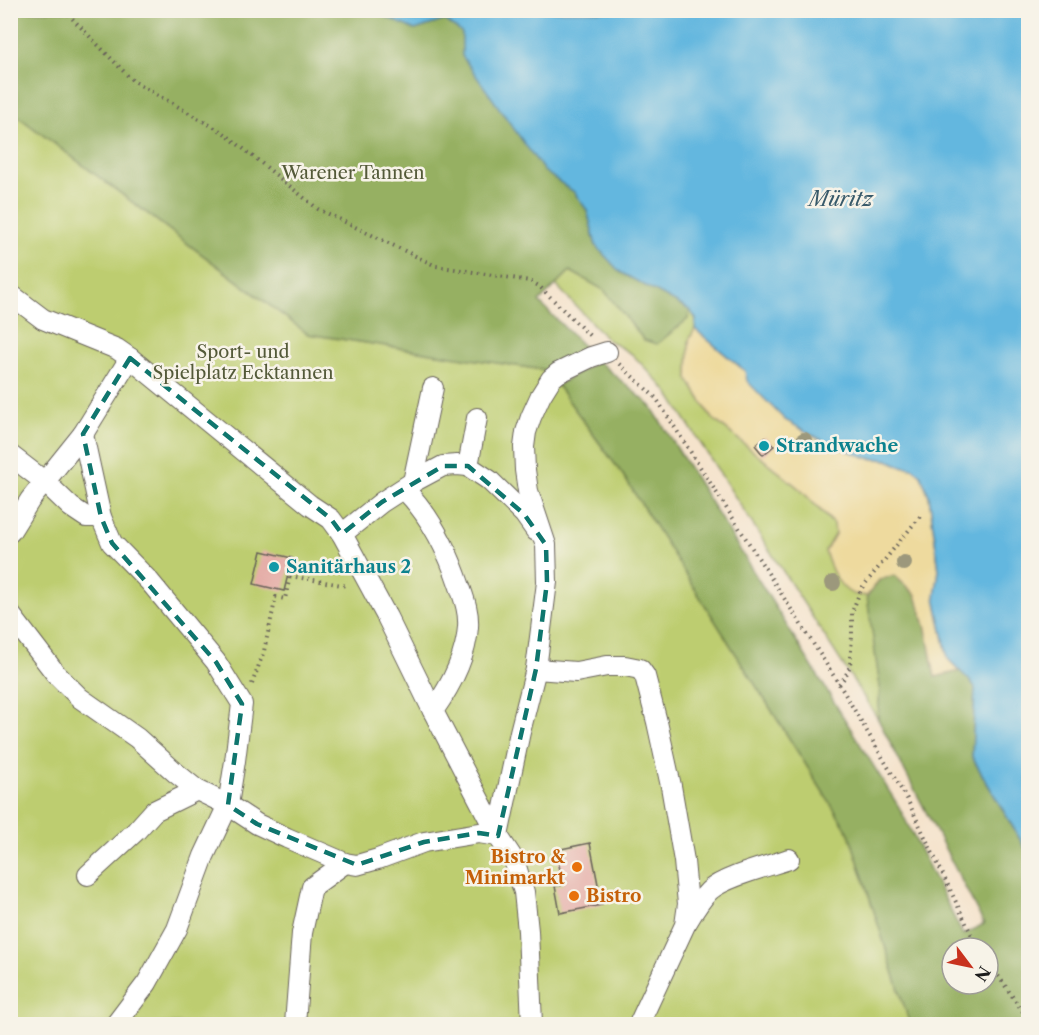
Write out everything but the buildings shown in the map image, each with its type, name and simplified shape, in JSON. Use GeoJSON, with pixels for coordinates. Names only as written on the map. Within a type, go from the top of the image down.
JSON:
{"type":"FeatureCollection","features":[{"type":"Feature","properties":{"kind":"street"},"geometry":{"type":"LineString","coordinates":[[10,294],[43,320],[117,349],[130,358],[310,505],[331,519],[342,534],[498,836],[514,860],[524,892],[532,1024]]}},
{"type":"Feature","properties":{"kind":"street"},"geometry":{"type":"LineString","coordinates":[[498,836],[536,669],[548,582],[546,545],[528,491],[524,447],[526,432],[541,395],[558,373],[607,352]]}},
{"type":"Feature","properties":{"kind":"street"},"geometry":{"type":"LineString","coordinates":[[10,532],[30,500],[83,434],[130,358]]}},
{"type":"Feature","properties":{"kind":"street"},"geometry":{"type":"LineString","coordinates":[[433,388],[408,485],[440,536],[453,564],[467,608],[468,629],[454,676],[433,711]]}},
{"type":"Feature","properties":{"kind":"street"},"geometry":{"type":"LineString","coordinates":[[468,466],[477,418]]}},
{"type":"Feature","properties":{"kind":"street"},"geometry":{"type":"LineString","coordinates":[[83,434],[101,517],[112,543],[150,582],[216,662],[242,704],[236,761],[228,805],[204,856],[177,929],[147,982],[116,1024]]}},
{"type":"Feature","properties":{"kind":"street"},"geometry":{"type":"LineString","coordinates":[[10,455],[45,482],[70,507],[86,517],[101,517]]}},
{"type":"Feature","properties":{"kind":"street"},"geometry":{"type":"LineString","coordinates":[[342,534],[382,502],[408,485],[443,466],[457,465],[468,466],[489,480],[524,514],[546,545]]}},
{"type":"Feature","properties":{"kind":"street"},"geometry":{"type":"LineString","coordinates":[[10,614],[56,674],[80,698],[137,738],[197,790],[228,805],[257,824],[345,863],[357,865],[424,842],[479,833],[498,836]]}},
{"type":"Feature","properties":{"kind":"street"},"geometry":{"type":"LineString","coordinates":[[536,669],[576,672],[607,666],[625,666],[640,669],[645,676],[671,786],[684,861],[688,904],[685,925]]}},
{"type":"Feature","properties":{"kind":"street"},"geometry":{"type":"LineString","coordinates":[[88,875],[136,831],[154,811],[197,790]]}},
{"type":"Feature","properties":{"kind":"street"},"geometry":{"type":"LineString","coordinates":[[639,1024],[685,925],[710,889],[739,875],[789,859]]}},
{"type":"Feature","properties":{"kind":"street"},"geometry":{"type":"LineString","coordinates":[[295,1024],[302,933],[312,887],[345,863]]}},
{"type":"Feature","properties":{"kind":"path"},"geometry":{"type":"LineString","coordinates":[[64,10],[133,81],[224,133],[318,209],[436,266],[530,281],[539,286],[656,398],[839,684],[907,799],[972,936]]}},
{"type":"Feature","properties":{"kind":"path"},"geometry":{"type":"LineString","coordinates":[[839,684],[850,666],[852,612],[861,589],[921,514]]}},
{"type":"Feature","properties":{"kind":"path"},"geometry":{"type":"LineString","coordinates":[[242,704],[264,651],[276,597],[285,599],[289,576],[372,589]]}},
{"type":"Feature","properties":{"kind":"path"},"geometry":{"type":"LineString","coordinates":[[1000,978],[1029,1019]]}},
{"type":"Feature","properties":{"kind":"highlighted area"},"geometry":{"type":"Polygon","coordinates":[[[130,358],[331,519],[342,534],[382,502],[443,466],[468,466],[524,514],[546,545],[547,582],[536,669],[498,836],[479,833],[424,842],[357,865],[257,824],[228,805],[242,704],[216,662],[112,543],[101,517],[83,434],[130,358]]]}},
{"type":"Feature","properties":{"kind":"green space","name":"Warener Tannen"},"geometry":{"type":"Polygon","coordinates":[[[373,10],[415,30],[445,20],[463,33],[544,171],[574,192],[587,210],[596,246],[620,272],[690,310],[688,319],[657,344],[644,340],[604,290],[570,271],[539,302],[589,352],[547,375],[543,370],[308,334],[11,111],[10,11],[373,10]]]}},
{"type":"Feature","properties":{"kind":"green space","name":"Sport- und Spielplatz Ecktannen"},"geometry":{"type":"Polygon","coordinates":[[[11,111],[308,334],[543,370],[557,385],[623,475],[849,833],[910,1024],[11,1024],[11,111]]]}},
{"type":"Feature","properties":{"kind":"green space"},"geometry":{"type":"Polygon","coordinates":[[[570,271],[604,290],[644,340],[687,319],[690,310],[696,319],[695,329],[689,341],[688,379],[711,417],[801,490],[834,525],[835,534],[825,551],[853,594],[867,596],[880,687],[878,719],[667,391],[632,354],[608,340],[556,285],[570,271]]]}},
{"type":"Feature","properties":{"kind":"green space"},"geometry":{"type":"Polygon","coordinates":[[[598,361],[651,406],[899,807],[963,935],[984,924],[878,719],[880,687],[867,596],[879,580],[894,575],[916,595],[926,629],[935,677],[960,671],[975,688],[972,757],[1028,853],[1028,1024],[910,1024],[849,833],[623,475],[557,385],[598,361]]]}},
{"type":"Feature","properties":{"kind":"sand"},"geometry":{"type":"Polygon","coordinates":[[[695,329],[745,371],[868,458],[888,460],[913,468],[921,475],[929,496],[939,570],[935,597],[948,659],[960,671],[935,677],[926,629],[916,595],[894,575],[879,580],[867,596],[853,594],[843,587],[825,551],[835,534],[834,524],[801,490],[711,417],[688,379],[689,340],[695,329]]]}},
{"type":"Feature","properties":{"kind":"water","name":"Müritz"},"geometry":{"type":"Polygon","coordinates":[[[373,11],[1028,11],[1028,853],[972,757],[975,688],[948,659],[935,597],[939,570],[929,496],[921,475],[913,468],[888,460],[868,458],[827,443],[785,420],[747,381],[745,371],[695,329],[696,319],[690,310],[620,272],[596,246],[587,210],[574,192],[544,171],[462,56],[462,33],[445,20],[415,30],[373,11]]]}},
{"type":"Feature","properties":{"kind":"place","name":"Strandwache"},"geometry":{"type":"Point","coordinates":[764,446]}},
{"type":"Feature","properties":{"kind":"place","name":"Sanitärhaus 2"},"geometry":{"type":"Point","coordinates":[274,567]}},
{"type":"Feature","properties":{"kind":"place","name":"Bistro & Minimarkt"},"geometry":{"type":"Point","coordinates":[577,867]}},
{"type":"Feature","properties":{"kind":"place","name":"Bistro"},"geometry":{"type":"Point","coordinates":[574,896]}}]}
